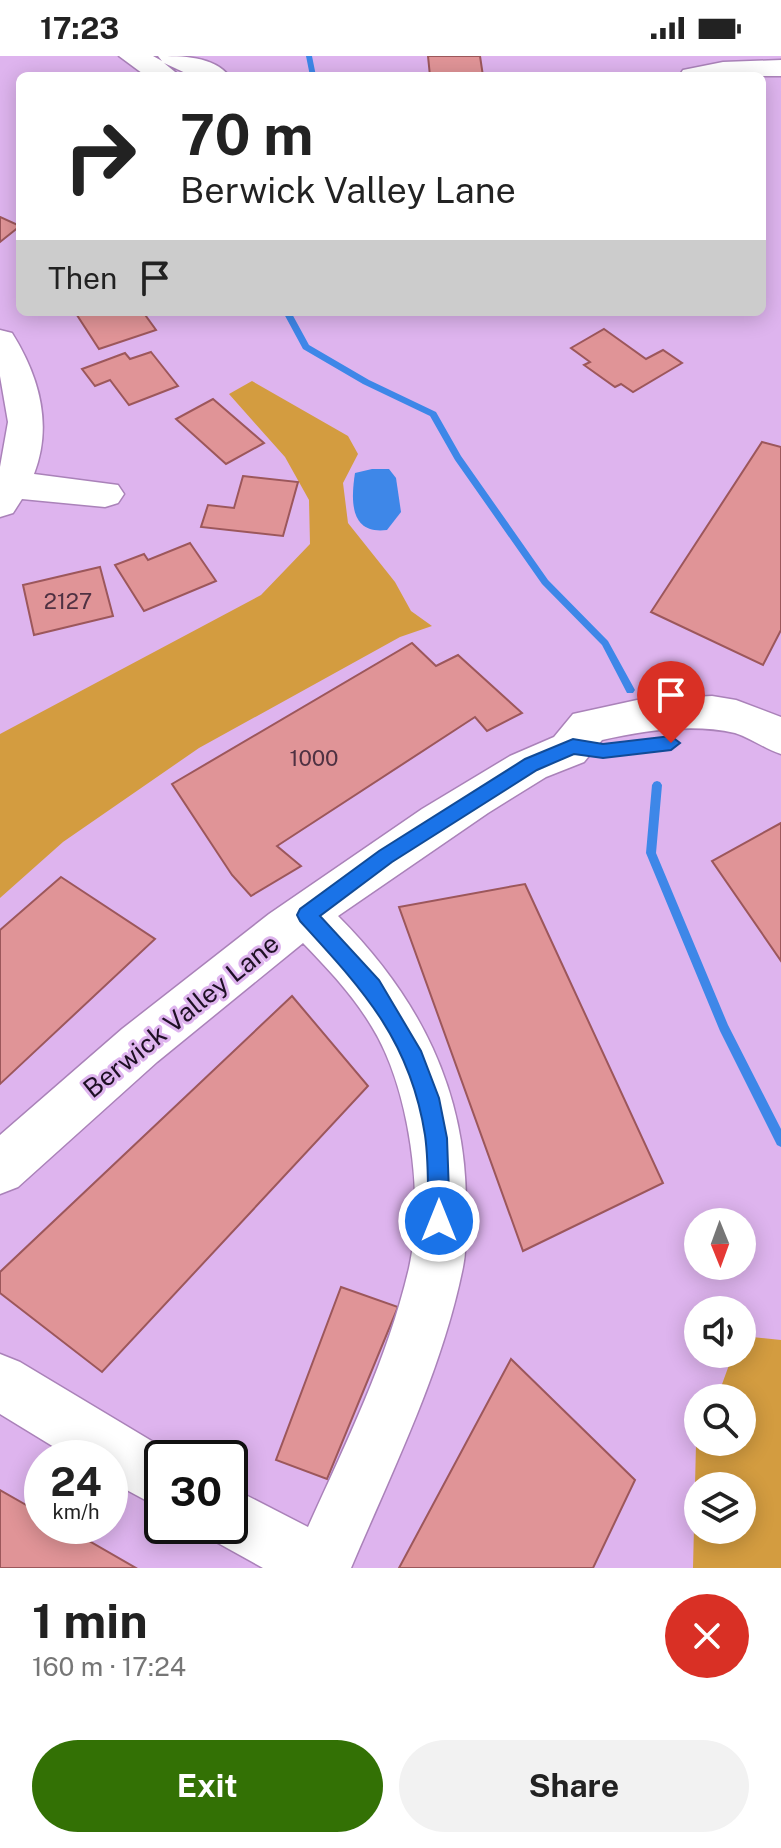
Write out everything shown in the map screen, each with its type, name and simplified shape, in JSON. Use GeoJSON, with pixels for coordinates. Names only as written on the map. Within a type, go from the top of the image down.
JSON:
{"type":"FeatureCollection","features":[{"type":"Feature","properties":{"kind":"street"},"geometry":{"type":"LineString","coordinates":[[133,56],[159,72]]}},
{"type":"Feature","properties":{"kind":"street"},"geometry":{"type":"LineString","coordinates":[[172,56],[206,72]]}},
{"type":"Feature","properties":{"kind":"street"},"geometry":{"type":"LineString","coordinates":[[701,72],[719,63],[781,68]]}},
{"type":"Feature","properties":{"kind":"street"},"geometry":{"type":"LineString","coordinates":[[0,341],[20,376],[26,406],[26,431],[7,494],[105,494]]}},
{"type":"Feature","properties":{"kind":"street","name":"Berwick Valley Lane"},"geometry":{"type":"LineString","coordinates":[[573,747],[588,726],[643,715],[688,712],[745,718],[762,724],[781,737]]}},
{"type":"Feature","properties":{"kind":"street","name":"Berwick Valley Lane"},"geometry":{"type":"LineString","coordinates":[[0,1169],[54,1118],[163,1027],[306,915],[458,809],[531,765],[573,747],[603,751],[694,741],[752,747],[781,744]]}},
{"type":"Feature","properties":{"kind":"street"},"geometry":{"type":"LineString","coordinates":[[248,1527],[321,1567],[374,1444],[437,1265],[441,1200],[436,1138],[428,1098],[415,1062],[372,986],[306,915]]}},
{"type":"Feature","properties":{"kind":"street"},"geometry":{"type":"LineString","coordinates":[[0,1382],[144,1469]]}},
{"type":"Feature","properties":{"kind":"shaded area"},"geometry":{"type":"Polygon","coordinates":[[[252,381],[348,436],[358,454],[343,483],[348,523],[395,582],[411,611],[432,626],[400,637],[199,748],[63,842],[0,898],[0,734],[261,595],[310,544],[309,500],[285,457],[229,394],[252,381]]]}},
{"type":"Feature","properties":{"kind":"shaded area"},"geometry":{"type":"Polygon","coordinates":[[[756,1337],[781,1340],[781,1568],[693,1568],[694,1544],[756,1544],[756,1472],[695,1472],[696,1456],[756,1456],[756,1384],[722,1384],[728,1368],[756,1368],[756,1337]]]}},
{"type":"Feature","properties":{"kind":"water"},"geometry":{"type":"Polygon","coordinates":[[[389,469],[396,478],[401,512],[387,530],[365,527],[355,513],[355,473],[389,469]]]}},
{"type":"Feature","properties":{"kind":"building"},"geometry":{"type":"Polygon","coordinates":[[[428,56],[480,56],[482,72],[430,72],[428,56]]]}},
{"type":"Feature","properties":{"kind":"building"},"geometry":{"type":"Polygon","coordinates":[[[0,217],[16,224],[16,229],[0,242],[0,217]]]}},
{"type":"Feature","properties":{"kind":"building"},"geometry":{"type":"Polygon","coordinates":[[[78,316],[146,316],[156,330],[99,349],[78,316]]]}},
{"type":"Feature","properties":{"kind":"building"},"geometry":{"type":"Polygon","coordinates":[[[604,329],[646,359],[663,350],[682,363],[633,392],[621,384],[615,387],[584,365],[590,362],[571,348],[604,329]]]}},
{"type":"Feature","properties":{"kind":"building"},"geometry":{"type":"Polygon","coordinates":[[[151,352],[178,386],[129,405],[110,380],[95,386],[82,369],[125,353],[130,359],[151,352]]]}},
{"type":"Feature","properties":{"kind":"building"},"geometry":{"type":"Polygon","coordinates":[[[213,399],[264,443],[226,464],[176,419],[213,399]]]}},
{"type":"Feature","properties":{"kind":"building"},"geometry":{"type":"Polygon","coordinates":[[[762,442],[781,447],[781,630],[763,665],[651,612],[762,442]]]}},
{"type":"Feature","properties":{"kind":"building"},"geometry":{"type":"Polygon","coordinates":[[[243,476],[298,482],[283,536],[201,527],[208,505],[234,508],[243,476]]]}},
{"type":"Feature","properties":{"kind":"building"},"geometry":{"type":"Polygon","coordinates":[[[190,543],[216,581],[144,611],[115,565],[144,554],[148,560],[190,543]]]}},
{"type":"Feature","properties":{"kind":"building"},"geometry":{"type":"Polygon","coordinates":[[[100,567],[113,616],[34,635],[23,585],[100,567]]]}},
{"type":"Feature","properties":{"kind":"building"},"geometry":{"type":"Polygon","coordinates":[[[412,643],[436,666],[458,655],[522,713],[487,731],[475,717],[277,846],[301,866],[251,896],[232,875],[172,784],[412,643]]]}},
{"type":"Feature","properties":{"kind":"building"},"geometry":{"type":"Polygon","coordinates":[[[781,823],[781,961],[712,861],[781,823]]]}},
{"type":"Feature","properties":{"kind":"building"},"geometry":{"type":"Polygon","coordinates":[[[61,877],[155,939],[0,1084],[0,930],[61,877]]]}},
{"type":"Feature","properties":{"kind":"building"},"geometry":{"type":"Polygon","coordinates":[[[525,884],[663,1183],[523,1251],[399,907],[525,884]]]}},
{"type":"Feature","properties":{"kind":"building"},"geometry":{"type":"Polygon","coordinates":[[[292,996],[368,1086],[102,1372],[0,1293],[0,1272],[292,996]]]}},
{"type":"Feature","properties":{"kind":"building"},"geometry":{"type":"Polygon","coordinates":[[[341,1287],[398,1307],[327,1479],[276,1460],[341,1287]]]}},
{"type":"Feature","properties":{"kind":"building"},"geometry":{"type":"Polygon","coordinates":[[[511,1359],[635,1480],[593,1568],[399,1568],[511,1359]]]}},
{"type":"Feature","properties":{"kind":"building"},"geometry":{"type":"Polygon","coordinates":[[[0,1490],[24,1504],[24,1544],[94,1544],[136,1568],[0,1568],[0,1490]]]}},
{"type":"Feature","properties":{"kind":"waterway"},"geometry":{"type":"LineString","coordinates":[[309,56],[312,72]]}},
{"type":"Feature","properties":{"kind":"waterway"},"geometry":{"type":"LineString","coordinates":[[289,316],[306,347],[366,382],[433,414],[458,458],[545,582],[605,643],[630,690]]}},
{"type":"Feature","properties":{"kind":"waterway"},"geometry":{"type":"LineString","coordinates":[[657,785],[651,853],[724,1027],[781,1141]]}},
{"type":"Feature","properties":{"kind":"route"},"geometry":{"type":"LineString","coordinates":[[439,1221],[441,1200],[436,1138],[428,1098],[411,1051],[372,986],[306,915],[386,857],[531,765],[573,747],[603,751],[671,743]]}}]}
